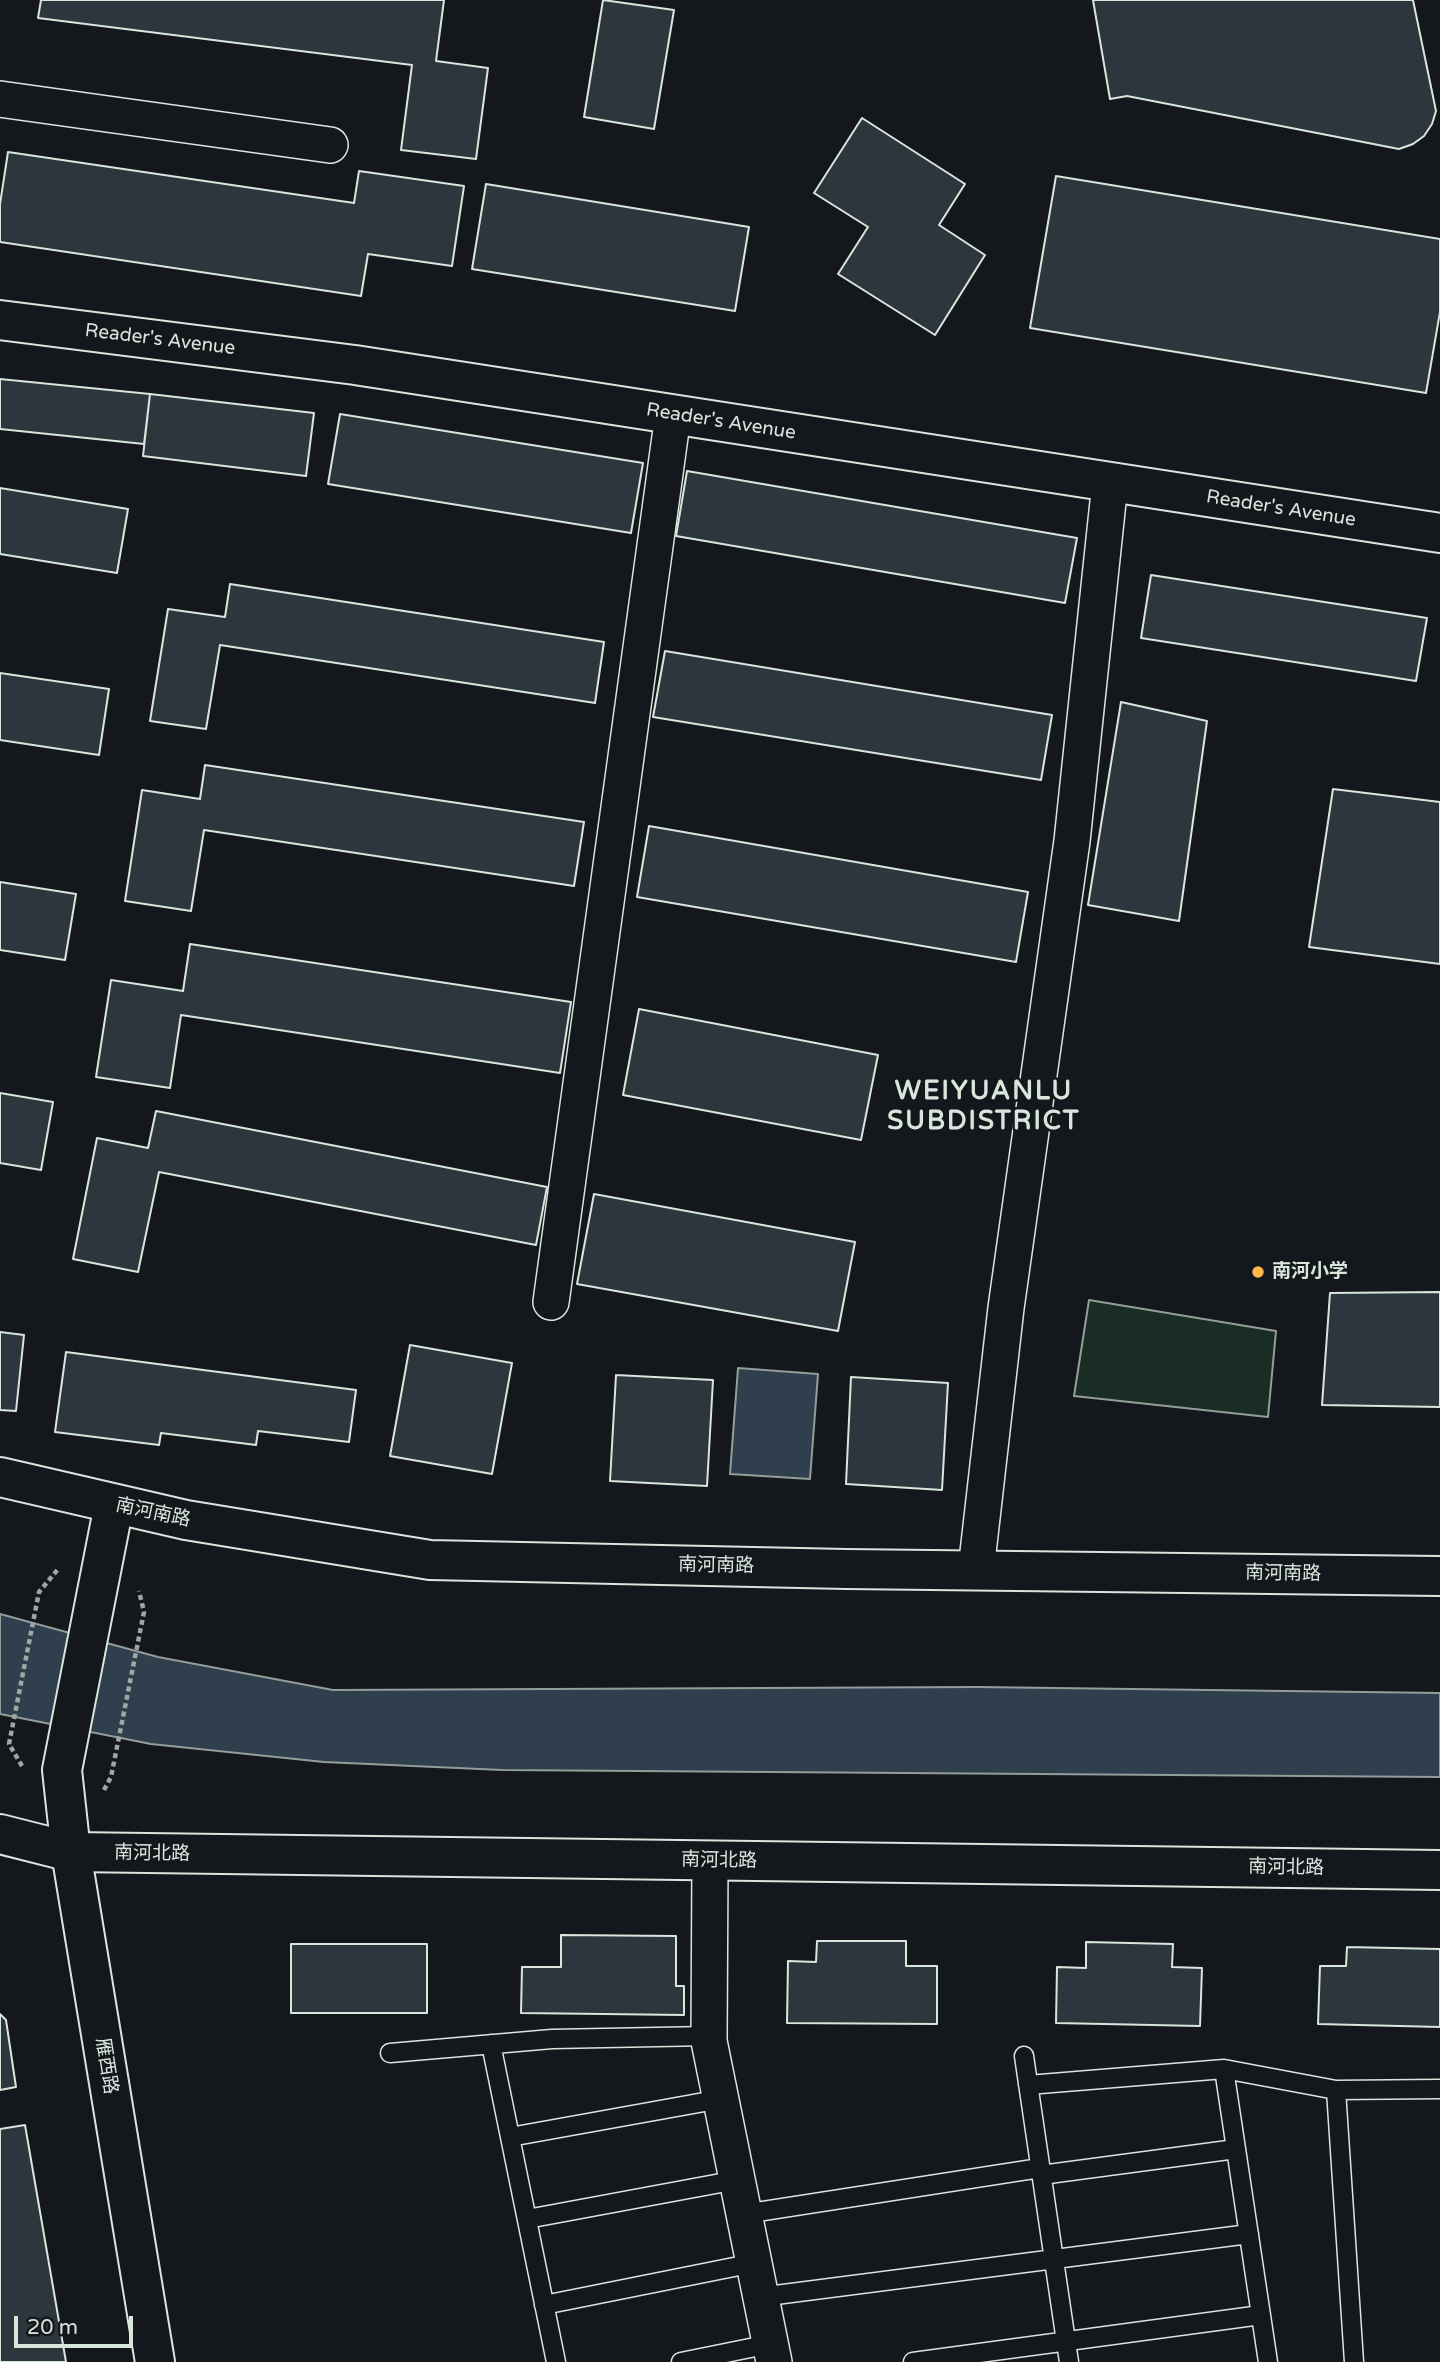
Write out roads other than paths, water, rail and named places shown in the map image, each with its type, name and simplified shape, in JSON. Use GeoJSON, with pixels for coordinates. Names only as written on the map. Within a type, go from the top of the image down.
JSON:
{"type":"FeatureCollection","features":[{"type":"Feature","properties":{"kind":"street"},"geometry":{"type":"LineString","coordinates":[[0,99],[330,145]]}},
{"type":"Feature","properties":{"kind":"street","name":"Reader's Avenue"},"geometry":{"type":"LineString","coordinates":[[0,320],[355,365],[1440,533]]}},
{"type":"Feature","properties":{"kind":"street"},"geometry":{"type":"LineString","coordinates":[[551,1302],[673,415]]}},
{"type":"Feature","properties":{"kind":"street"},"geometry":{"type":"LineString","coordinates":[[976,1570],[1006,1308],[1072,841],[1110,483]]}},
{"type":"Feature","properties":{"kind":"street","name":"南河南路"},"geometry":{"type":"LineString","coordinates":[[0,1477],[186,1520],[430,1560],[1440,1576]]}},
{"type":"Feature","properties":{"kind":"street","name":"雁西路"},"geometry":{"type":"LineString","coordinates":[[114,1505],[62,1770],[71,1853],[155,2362]]}},
{"type":"Feature","properties":{"kind":"street","name":"南河北路"},"geometry":{"type":"LineString","coordinates":[[0,1834],[71,1853],[1440,1870]]}},
{"type":"Feature","properties":{"kind":"street"},"geometry":{"type":"LineString","coordinates":[[710,1861],[709,2036],[772,2353]]}},
{"type":"Feature","properties":{"kind":"lane"},"geometry":{"type":"LineString","coordinates":[[390,2053],[552,2039],[709,2036]]}},
{"type":"Feature","properties":{"kind":"lane"},"geometry":{"type":"LineString","coordinates":[[491,2044],[556,2362]]}},
{"type":"Feature","properties":{"kind":"lane"},"geometry":{"type":"LineString","coordinates":[[1024,2056],[1069,2362]]}},
{"type":"Feature","properties":{"kind":"lane"},"geometry":{"type":"LineString","coordinates":[[1028,2085],[1224,2069],[1336,2090],[1440,2089]]}},
{"type":"Feature","properties":{"kind":"lane"},"geometry":{"type":"LineString","coordinates":[[1224,2069],[1268,2362]]}},
{"type":"Feature","properties":{"kind":"lane"},"geometry":{"type":"LineString","coordinates":[[1336,2090],[1354,2362]]}},
{"type":"Feature","properties":{"kind":"lane"},"geometry":{"type":"LineString","coordinates":[[510,2137],[721,2099]]}},
{"type":"Feature","properties":{"kind":"lane"},"geometry":{"type":"LineString","coordinates":[[744,2214],[1041,2171],[1236,2148]]}},
{"type":"Feature","properties":{"kind":"lane"},"geometry":{"type":"LineString","coordinates":[[527,2219],[737,2180]]}},
{"type":"Feature","properties":{"kind":"lane"},"geometry":{"type":"LineString","coordinates":[[760,2297],[1249,2234]]}},
{"type":"Feature","properties":{"kind":"lane"},"geometry":{"type":"LineString","coordinates":[[544,2305],[754,2263]]}},
{"type":"Feature","properties":{"kind":"lane"},"geometry":{"type":"LineString","coordinates":[[913,2362],[1261,2315]]}},
{"type":"Feature","properties":{"kind":"lane"},"geometry":{"type":"LineString","coordinates":[[681,2362],[772,2353]]}},
{"type":"Feature","properties":{"kind":"water"},"geometry":{"type":"Polygon","coordinates":[[[738,1368],[818,1374],[810,1479],[730,1474],[738,1368]]]}},
{"type":"Feature","properties":{"kind":"water"},"geometry":{"type":"Polygon","coordinates":[[[0,1614],[158,1657],[333,1690],[978,1687],[1440,1693],[1440,1777],[502,1770],[324,1762],[151,1744],[0,1714],[0,1614]]]}},
{"type":"Feature","properties":{"kind":"place","name":"南河小学"},"geometry":{"type":"Point","coordinates":[1258,1272]}},
{"type":"Feature","properties":{"kind":"district","name":"WEIYUANLU SUBDISTRICT"},"geometry":{"type":"Point","coordinates":[984,1107]}}]}
